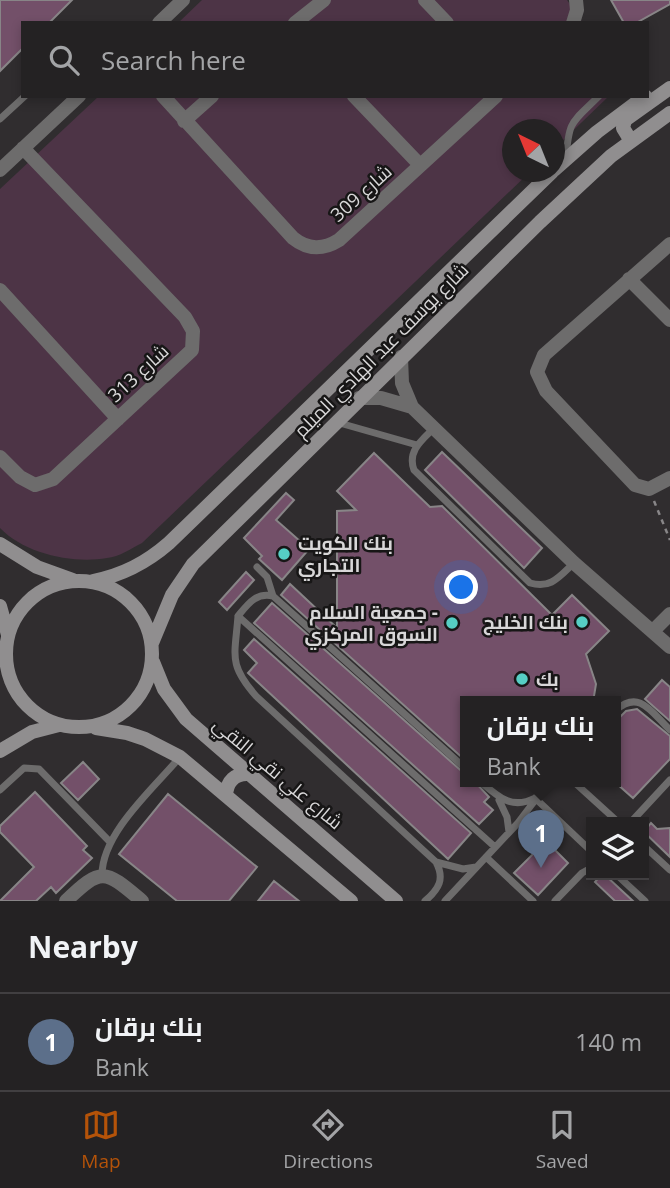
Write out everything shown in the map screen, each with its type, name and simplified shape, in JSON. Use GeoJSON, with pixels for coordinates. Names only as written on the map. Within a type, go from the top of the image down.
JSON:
{"type":"FeatureCollection","features":[{"type":"Feature","properties":{"kind":"street"},"geometry":{"type":"LineString","coordinates":[[161,21],[183,0]]}},
{"type":"Feature","properties":{"kind":"street"},"geometry":{"type":"LineString","coordinates":[[298,21],[324,0]]}},
{"type":"Feature","properties":{"kind":"street"},"geometry":{"type":"LineString","coordinates":[[425,0],[445,21]]}},
{"type":"Feature","properties":{"kind":"street"},"geometry":{"type":"LineString","coordinates":[[574,21],[577,10],[576,0]]}},
{"type":"Feature","properties":{"kind":"street","name":"شارع يوسف عبد الهادي الميلم"},"geometry":{"type":"LineString","coordinates":[[649,93],[670,80]]}},
{"type":"Feature","properties":{"kind":"street"},"geometry":{"type":"LineString","coordinates":[[631,141],[623,128],[625,120],[670,88]]}},
{"type":"Feature","properties":{"kind":"street"},"geometry":{"type":"LineString","coordinates":[[0,170],[77,98]]}},
{"type":"Feature","properties":{"kind":"street","name":"شارع 309"},"geometry":{"type":"LineString","coordinates":[[165,98],[293,238],[307,247],[324,247],[339,240],[494,98]]}},
{"type":"Feature","properties":{"kind":"street"},"geometry":{"type":"LineString","coordinates":[[184,121],[210,98]]}},
{"type":"Feature","properties":{"kind":"street"},"geometry":{"type":"LineString","coordinates":[[356,98],[420,166]]}},
{"type":"Feature","properties":{"kind":"street","name":"شارع يوسف عبد الهادي الميلم"},"geometry":{"type":"LineString","coordinates":[[566,159],[642,98]]}},
{"type":"Feature","properties":{"kind":"street","name":"شارع يوسف عبد الهادي الميلم"},"geometry":{"type":"LineString","coordinates":[[152,643],[168,603],[194,564],[540,222],[611,156],[670,113]]}},
{"type":"Feature","properties":{"kind":"street"},"geometry":{"type":"LineString","coordinates":[[597,132],[609,142],[611,156]]}},
{"type":"Feature","properties":{"kind":"street","name":"شارع 313"},"geometry":{"type":"LineString","coordinates":[[0,457],[20,477],[35,485],[52,479],[192,350],[194,331],[185,317],[23,148]]}},
{"type":"Feature","properties":{"kind":"street","name":"شارع يوسف عبد الهادي الميلم"},"geometry":{"type":"LineString","coordinates":[[93,581],[110,578],[142,564],[169,543],[543,182]]}},
{"type":"Feature","properties":{"kind":"street"},"geometry":{"type":"LineString","coordinates":[[670,244],[544,355],[537,372],[546,391],[635,485],[649,489],[670,478]]}},
{"type":"Feature","properties":{"kind":"street"},"geometry":{"type":"LineString","coordinates":[[629,279],[670,320]]}},
{"type":"Feature","properties":{"kind":"street"},"geometry":{"type":"LineString","coordinates":[[3,299],[118,419]]}},
{"type":"Feature","properties":{"kind":"street"},"geometry":{"type":"LineString","coordinates":[[401,357],[402,383],[412,407],[574,563],[670,648]]}},
{"type":"Feature","properties":{"kind":"street"},"geometry":{"type":"LineString","coordinates":[[359,398],[381,398],[412,407]]}},
{"type":"Feature","properties":{"kind":"street"},"geometry":{"type":"LineString","coordinates":[[0,544],[37,567],[74,581]]}},
{"type":"Feature","properties":{"kind":"street"},"geometry":{"type":"LineString","coordinates":[[0,677],[8,636],[25,604],[56,584],[93,581],[110,587],[126,597],[139,610],[148,626],[153,662],[146,685],[132,706],[119,716],[88,728]]}},
{"type":"Feature","properties":{"kind":"street"},"geometry":{"type":"LineString","coordinates":[[0,606],[8,636]]}},
{"type":"Feature","properties":{"kind":"street"},"geometry":{"type":"LineString","coordinates":[[653,631],[670,614]]}},
{"type":"Feature","properties":{"kind":"street"},"geometry":{"type":"LineString","coordinates":[[6,655],[8,673],[15,691],[27,706],[42,718],[59,725],[127,733],[180,757],[351,901]]}},
{"type":"Feature","properties":{"kind":"street","name":"شارع علي نقي النقي"},"geometry":{"type":"LineString","coordinates":[[153,662],[164,689],[178,711],[194,727],[396,901]]}},
{"type":"Feature","properties":{"kind":"street"},"geometry":{"type":"LineString","coordinates":[[0,751],[26,735],[59,725]]}},
{"type":"Feature","properties":{"kind":"street"},"geometry":{"type":"LineString","coordinates":[[226,795],[231,779],[240,774],[249,774]]}},
{"type":"Feature","properties":{"kind":"street"},"geometry":{"type":"LineString","coordinates":[[66,901],[89,880],[102,875],[118,880],[142,901]]}},
{"type":"Feature","properties":{"kind":"lane"},"geometry":{"type":"LineString","coordinates":[[0,119],[23,98]]}},
{"type":"Feature","properties":{"kind":"lane"},"geometry":{"type":"LineString","coordinates":[[566,159],[572,121],[597,98]]}},
{"type":"Feature","properties":{"kind":"lane"},"geometry":{"type":"LineString","coordinates":[[335,422],[416,445]]}},
{"type":"Feature","properties":{"kind":"lane"},"geometry":{"type":"LineString","coordinates":[[434,428],[416,445],[410,460],[414,470],[530,583],[546,586],[554,583],[574,563]]}},
{"type":"Feature","properties":{"kind":"lane"},"geometry":{"type":"LineString","coordinates":[[257,567],[271,583],[273,596]]}},
{"type":"Feature","properties":{"kind":"lane"},"geometry":{"type":"LineString","coordinates":[[425,901],[438,889],[441,880],[436,862],[256,696],[240,678],[235,663],[238,616],[258,597],[264,594],[273,596],[460,764]]}},
{"type":"Feature","properties":{"kind":"lane"},"geometry":{"type":"LineString","coordinates":[[238,616],[495,847]]}},
{"type":"Feature","properties":{"kind":"lane"},"geometry":{"type":"LineString","coordinates":[[621,706],[633,700],[640,702],[670,730]]}},
{"type":"Feature","properties":{"kind":"lane"},"geometry":{"type":"LineString","coordinates":[[102,875],[103,859],[110,842],[180,757]]}},
{"type":"Feature","properties":{"kind":"lane"},"geometry":{"type":"LineString","coordinates":[[0,790],[24,768],[39,769],[110,842]]}},
{"type":"Feature","properties":{"kind":"lane"},"geometry":{"type":"LineString","coordinates":[[636,817],[670,780]]}},
{"type":"Feature","properties":{"kind":"lane"},"geometry":{"type":"LineString","coordinates":[[487,787],[497,796],[515,804],[535,798]]}},
{"type":"Feature","properties":{"kind":"lane"},"geometry":{"type":"LineString","coordinates":[[445,901],[524,815],[545,787]]}},
{"type":"Feature","properties":{"kind":"lane"},"geometry":{"type":"LineString","coordinates":[[580,787],[612,817]]}},
{"type":"Feature","properties":{"kind":"lane"},"geometry":{"type":"LineString","coordinates":[[497,796],[507,817],[509,832]]}},
{"type":"Feature","properties":{"kind":"lane"},"geometry":{"type":"LineString","coordinates":[[535,798],[586,846]]}},
{"type":"Feature","properties":{"kind":"lane"},"geometry":{"type":"LineString","coordinates":[[649,851],[670,870]]}},
{"type":"Feature","properties":{"kind":"lane"},"geometry":{"type":"LineString","coordinates":[[486,857],[533,901]]}},
{"type":"Feature","properties":{"kind":"lane"},"geometry":{"type":"LineString","coordinates":[[436,862],[463,869],[477,867]]}},
{"type":"Feature","properties":{"kind":"lane"},"geometry":{"type":"LineString","coordinates":[[555,901],[586,871]]}},
{"type":"Feature","properties":{"kind":"lane"},"geometry":{"type":"LineString","coordinates":[[622,880],[645,901]]}},
{"type":"Feature","properties":{"kind":"path"},"geometry":{"type":"LineString","coordinates":[[649,489],[670,540]]}},
{"type":"Feature","properties":{"kind":"shaded area"},"geometry":{"type":"Polygon","coordinates":[[[202,0],[567,0],[582,21],[180,21],[202,0]]]}},
{"type":"Feature","properties":{"kind":"shaded area"},"geometry":{"type":"Polygon","coordinates":[[[97,98],[607,98],[565,138],[565,119],[502,119],[502,182],[520,182],[142,543],[112,557],[79,560],[36,550],[10,537],[0,528],[0,189],[97,98]]]}},
{"type":"Feature","properties":{"kind":"building"},"geometry":{"type":"Polygon","coordinates":[[[0,0],[72,0],[51,21],[21,21],[21,50],[0,71],[0,0]]]}},
{"type":"Feature","properties":{"kind":"building"},"geometry":{"type":"Polygon","coordinates":[[[611,0],[670,0],[670,4],[640,21],[623,21],[611,0]]]}},
{"type":"Feature","properties":{"kind":"building"},"geometry":{"type":"Polygon","coordinates":[[[442,452],[542,548],[524,568],[425,470],[442,452]]]}},
{"type":"Feature","properties":{"kind":"building","name":"جمعية السلام - السوق المركزي"},"geometry":{"type":"Polygon","coordinates":[[[374,453],[430,507],[442,506],[552,615],[572,595],[609,631],[586,654],[596,684],[594,696],[460,696],[460,756],[281,595],[290,584],[337,628],[337,511],[356,510],[337,491],[374,453]]]}},
{"type":"Feature","properties":{"kind":"building"},"geometry":{"type":"Polygon","coordinates":[[[286,493],[294,500],[276,520],[309,549],[282,580],[259,559],[262,556],[244,538],[286,493]]]}},
{"type":"Feature","properties":{"kind":"building"},"geometry":{"type":"Polygon","coordinates":[[[246,572],[254,580],[227,610],[219,602],[246,572]]]}},
{"type":"Feature","properties":{"kind":"building"},"geometry":{"type":"Polygon","coordinates":[[[272,603],[460,770],[460,787],[480,787],[489,797],[484,802],[493,810],[479,824],[254,623],[272,603]]]}},
{"type":"Feature","properties":{"kind":"building"},"geometry":{"type":"Polygon","coordinates":[[[254,639],[471,833],[448,859],[248,673],[257,663],[244,650],[254,639]]]}},
{"type":"Feature","properties":{"kind":"building"},"geometry":{"type":"Polygon","coordinates":[[[662,680],[670,687],[670,721],[645,699],[662,680]]]}},
{"type":"Feature","properties":{"kind":"building"},"geometry":{"type":"Polygon","coordinates":[[[637,709],[670,736],[670,759],[633,798],[621,787],[621,716],[626,711],[637,709]]]}},
{"type":"Feature","properties":{"kind":"building"},"geometry":{"type":"Polygon","coordinates":[[[83,762],[99,779],[78,800],[61,783],[83,762]]]}},
{"type":"Feature","properties":{"kind":"building"},"geometry":{"type":"Polygon","coordinates":[[[35,792],[87,846],[83,850],[92,858],[56,893],[51,887],[36,901],[0,901],[34,867],[0,832],[0,826],[35,792]]]}},
{"type":"Feature","properties":{"kind":"building"},"geometry":{"type":"Polygon","coordinates":[[[168,794],[257,867],[229,901],[177,901],[119,854],[168,794]]]}},
{"type":"Feature","properties":{"kind":"building"},"geometry":{"type":"Polygon","coordinates":[[[651,823],[657,829],[670,828],[670,857],[649,837],[651,823]]]}},
{"type":"Feature","properties":{"kind":"building"},"geometry":{"type":"Polygon","coordinates":[[[550,845],[568,863],[538,895],[514,873],[537,850],[550,845]]]}},
{"type":"Feature","properties":{"kind":"building"},"geometry":{"type":"Polygon","coordinates":[[[610,880],[633,901],[615,901],[595,882],[610,880]]]}},
{"type":"Feature","properties":{"kind":"building"},"geometry":{"type":"Polygon","coordinates":[[[274,881],[299,901],[258,901],[274,881]]]}},
{"type":"Feature","properties":{"kind":"place","name":"بنك الكويت التجاري"},"geometry":{"type":"Point","coordinates":[284,554]}},
{"type":"Feature","properties":{"kind":"place","name":"بنك الخليج"},"geometry":{"type":"Point","coordinates":[582,622]}},
{"type":"Feature","properties":{"kind":"place","name":"جمعية السلام - السوق المركزي"},"geometry":{"type":"Point","coordinates":[452,623]}},
{"type":"Feature","properties":{"kind":"place","name":"بك"},"geometry":{"type":"Point","coordinates":[522,679]}},
{"type":"Feature","properties":{"kind":"place","name":"بنك برقان"},"geometry":{"type":"Point","coordinates":[541,868]}}]}
